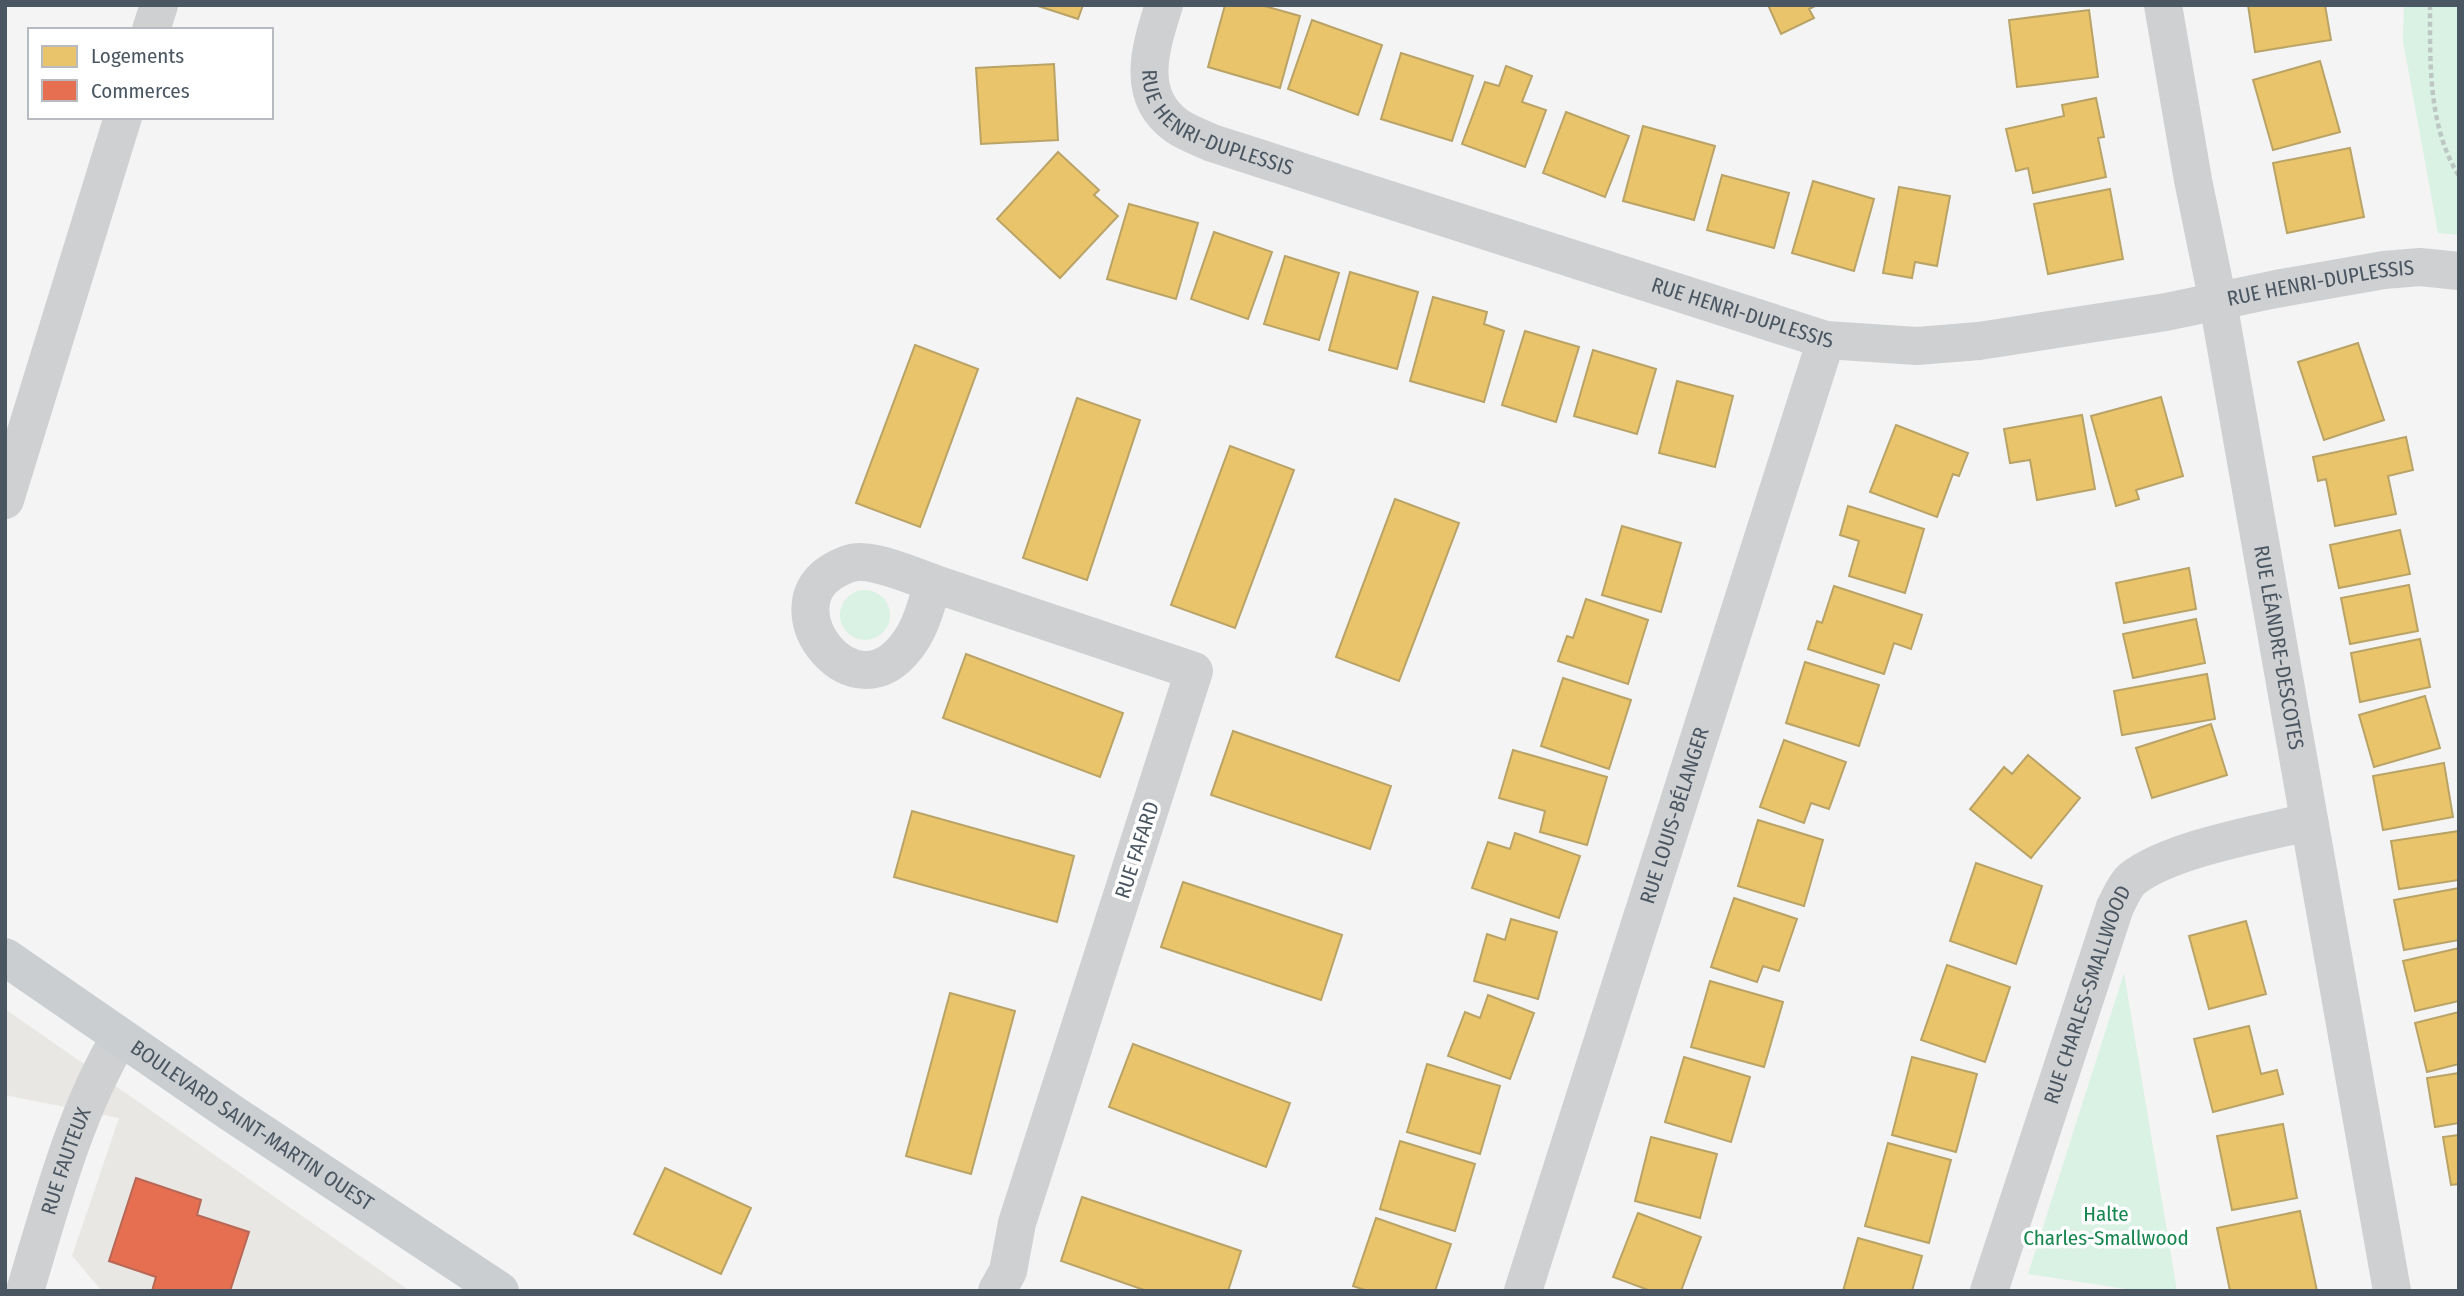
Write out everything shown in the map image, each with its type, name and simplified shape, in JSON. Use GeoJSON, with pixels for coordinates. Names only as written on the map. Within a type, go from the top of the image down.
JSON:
{"type":"FeatureCollection","features":[{"type":"Feature","properties":{"kind":"main road","name":"BOULEVARD SAINT-MARTIN OUEST"},"geometry":{"type":"LineString","coordinates":[[5,957],[500,1291]]}},
{"type":"Feature","properties":{"kind":"street"},"geometry":{"type":"LineString","coordinates":[[152,28],[159,5]]}},
{"type":"Feature","properties":{"kind":"street","name":"RUE HENRI-DUPLESSIS"},"geometry":{"type":"LineString","coordinates":[[1164,5],[1151,47],[1148,83],[1160,111],[1177,127],[1212,143],[1826,340],[1917,346],[1979,341],[2218,302],[2384,270],[2420,267],[2459,271]]}},
{"type":"Feature","properties":{"kind":"street","name":"RUE LÉANDRE-DESCOTES"},"geometry":{"type":"LineString","coordinates":[[2163,5],[2392,1291]]}},
{"type":"Feature","properties":{"kind":"street"},"geometry":{"type":"LineString","coordinates":[[5,500],[122,119]]}},
{"type":"Feature","properties":{"kind":"street","name":"RUE LOUIS-BÉLANGER"},"geometry":{"type":"LineString","coordinates":[[1523,1291],[1826,340]]}},
{"type":"Feature","properties":{"kind":"street","name":"RUE FAFARD"},"geometry":{"type":"LineString","coordinates":[[933,583],[1194,671],[1017,1223],[1008,1271],[997,1291]]}},
{"type":"Feature","properties":{"kind":"street","name":"RUE CHARLES-SMALLWOOD"},"geometry":{"type":"LineString","coordinates":[[1989,1291],[2103,942],[2115,907],[2129,881],[2154,865],[2185,854],[2308,822]]}},
{"type":"Feature","properties":{"kind":"street","name":"RUE FAUTEUX"},"geometry":{"type":"LineString","coordinates":[[25,1291],[80,1121],[103,1067],[120,1037]]}},
{"type":"Feature","properties":{"kind":"path"},"geometry":{"type":"LineString","coordinates":[[2430,5],[2434,109],[2445,150],[2459,176]]}},
{"type":"Feature","properties":{"kind":"shaded area"},"geometry":{"type":"Polygon","coordinates":[[[5,1009],[410,1291],[102,1291],[72,1256],[119,1118],[5,1095],[5,1009]]]}},
{"type":"Feature","properties":{"kind":"green space"},"geometry":{"type":"Polygon","coordinates":[[[2404,5],[2459,5],[2459,235],[2438,233],[2403,41],[2404,5]]]}},
{"type":"Feature","properties":{"kind":"green space"},"geometry":{"type":"Polygon","coordinates":[[[865,590],[883,597],[890,615],[883,633],[865,640],[847,633],[840,615],[847,597],[865,590]]]}},
{"type":"Feature","properties":{"kind":"green space","name":"Halte Charles-Smallwood"},"geometry":{"type":"Polygon","coordinates":[[[2124,973],[2177,1291],[2139,1291],[2028,1274],[2124,973]]]}},
{"type":"Feature","properties":{"kind":"building: Logements"},"geometry":{"type":"Polygon","coordinates":[[[1035,5],[1083,5],[1078,19],[1035,5]]]}},
{"type":"Feature","properties":{"kind":"building: Logements"},"geometry":{"type":"Polygon","coordinates":[[[1225,5],[1261,5],[1300,16],[1280,88],[1208,67],[1225,5]]]}},
{"type":"Feature","properties":{"kind":"building: Logements"},"geometry":{"type":"Polygon","coordinates":[[[1768,5],[1817,5],[1809,9],[1814,18],[1781,34],[1768,5]]]}},
{"type":"Feature","properties":{"kind":"building: Logements"},"geometry":{"type":"Polygon","coordinates":[[[2248,5],[2325,5],[2331,40],[2255,52],[2248,5]]]}},
{"type":"Feature","properties":{"kind":"building: Logements"},"geometry":{"type":"Polygon","coordinates":[[[2089,10],[2098,77],[2017,87],[2009,20],[2089,10]]]}},
{"type":"Feature","properties":{"kind":"building: Logements"},"geometry":{"type":"Polygon","coordinates":[[[1312,20],[1382,45],[1358,115],[1288,89],[1312,20]]]}},
{"type":"Feature","properties":{"kind":"building: Logements"},"geometry":{"type":"Polygon","coordinates":[[[1401,53],[1473,76],[1452,141],[1381,119],[1401,53]]]}},
{"type":"Feature","properties":{"kind":"building: Logements"},"geometry":{"type":"Polygon","coordinates":[[[2320,61],[2340,132],[2273,150],[2253,80],[2320,61]]]}},
{"type":"Feature","properties":{"kind":"building: Logements"},"geometry":{"type":"Polygon","coordinates":[[[1054,64],[1058,140],[981,144],[976,68],[1054,64]]]}},
{"type":"Feature","properties":{"kind":"building: Logements"},"geometry":{"type":"Polygon","coordinates":[[[1506,66],[1532,76],[1522,102],[1546,110],[1525,167],[1462,144],[1485,82],[1499,86],[1506,66]]]}},
{"type":"Feature","properties":{"kind":"building: Logements"},"geometry":{"type":"Polygon","coordinates":[[[2096,98],[2104,137],[2098,138],[2106,177],[2033,193],[2028,168],[2016,171],[2006,129],[2064,116],[2062,105],[2096,98]]]}},
{"type":"Feature","properties":{"kind":"building: Logements"},"geometry":{"type":"Polygon","coordinates":[[[1566,112],[1629,136],[1605,197],[1543,173],[1566,112]]]}},
{"type":"Feature","properties":{"kind":"building: Logements"},"geometry":{"type":"Polygon","coordinates":[[[1643,126],[1715,146],[1694,220],[1623,201],[1643,126]]]}},
{"type":"Feature","properties":{"kind":"building: Logements"},"geometry":{"type":"Polygon","coordinates":[[[2350,148],[2364,217],[2287,233],[2273,163],[2350,148]]]}},
{"type":"Feature","properties":{"kind":"building: Logements"},"geometry":{"type":"Polygon","coordinates":[[[1058,152],[1099,190],[1094,195],[1118,216],[1060,278],[997,219],[1058,152]]]}},
{"type":"Feature","properties":{"kind":"building: Logements"},"geometry":{"type":"Polygon","coordinates":[[[1722,175],[1789,193],[1774,248],[1707,230],[1722,175]]]}},
{"type":"Feature","properties":{"kind":"building: Logements"},"geometry":{"type":"Polygon","coordinates":[[[1813,181],[1874,199],[1854,271],[1792,253],[1813,181]]]}},
{"type":"Feature","properties":{"kind":"building: Logements"},"geometry":{"type":"Polygon","coordinates":[[[1899,187],[1950,196],[1937,266],[1915,262],[1912,278],[1883,273],[1899,187]]]}},
{"type":"Feature","properties":{"kind":"building: Logements"},"geometry":{"type":"Polygon","coordinates":[[[2110,189],[2123,259],[2048,274],[2034,204],[2110,189]]]}},
{"type":"Feature","properties":{"kind":"building: Logements"},"geometry":{"type":"Polygon","coordinates":[[[1129,204],[1198,223],[1176,299],[1107,279],[1129,204]]]}},
{"type":"Feature","properties":{"kind":"building: Logements"},"geometry":{"type":"Polygon","coordinates":[[[1214,232],[1272,252],[1248,319],[1191,299],[1214,232]]]}},
{"type":"Feature","properties":{"kind":"building: Logements"},"geometry":{"type":"Polygon","coordinates":[[[1285,256],[1339,273],[1319,340],[1264,324],[1285,256]]]}},
{"type":"Feature","properties":{"kind":"building: Logements"},"geometry":{"type":"Polygon","coordinates":[[[1350,272],[1418,292],[1397,369],[1329,350],[1350,272]]]}},
{"type":"Feature","properties":{"kind":"building: Logements"},"geometry":{"type":"Polygon","coordinates":[[[1433,297],[1487,312],[1484,324],[1504,331],[1484,402],[1410,381],[1433,297]]]}},
{"type":"Feature","properties":{"kind":"building: Logements"},"geometry":{"type":"Polygon","coordinates":[[[1525,331],[1579,347],[1556,422],[1502,405],[1525,331]]]}},
{"type":"Feature","properties":{"kind":"building: Logements"},"geometry":{"type":"Polygon","coordinates":[[[2358,343],[2384,420],[2324,440],[2298,362],[2358,343]]]}},
{"type":"Feature","properties":{"kind":"building: Logements"},"geometry":{"type":"Polygon","coordinates":[[[915,345],[978,369],[920,527],[856,503],[915,345]]]}},
{"type":"Feature","properties":{"kind":"building: Logements"},"geometry":{"type":"Polygon","coordinates":[[[1593,350],[1656,369],[1637,434],[1574,416],[1593,350]]]}},
{"type":"Feature","properties":{"kind":"building: Logements"},"geometry":{"type":"Polygon","coordinates":[[[1677,381],[1733,396],[1715,467],[1659,453],[1677,381]]]}},
{"type":"Feature","properties":{"kind":"building: Logements"},"geometry":{"type":"Polygon","coordinates":[[[2161,397],[2183,476],[2136,490],[2139,499],[2116,506],[2091,416],[2161,397]]]}},
{"type":"Feature","properties":{"kind":"building: Logements"},"geometry":{"type":"Polygon","coordinates":[[[1077,398],[1140,420],[1087,580],[1023,558],[1077,398]]]}},
{"type":"Feature","properties":{"kind":"building: Logements"},"geometry":{"type":"Polygon","coordinates":[[[2082,415],[2095,489],[2037,500],[2030,460],[2010,463],[2004,429],[2082,415]]]}},
{"type":"Feature","properties":{"kind":"building: Logements"},"geometry":{"type":"Polygon","coordinates":[[[1896,425],[1968,453],[1959,476],[1953,474],[1937,517],[1870,492],[1896,425]]]}},
{"type":"Feature","properties":{"kind":"building: Logements"},"geometry":{"type":"Polygon","coordinates":[[[2406,437],[2413,470],[2388,476],[2396,514],[2335,526],[2326,479],[2318,481],[2313,457],[2406,437]]]}},
{"type":"Feature","properties":{"kind":"building: Logements"},"geometry":{"type":"Polygon","coordinates":[[[1230,446],[1294,470],[1235,628],[1171,605],[1230,446]]]}},
{"type":"Feature","properties":{"kind":"building: Logements"},"geometry":{"type":"Polygon","coordinates":[[[1395,499],[1459,523],[1399,681],[1336,657],[1395,499]]]}},
{"type":"Feature","properties":{"kind":"building: Logements"},"geometry":{"type":"Polygon","coordinates":[[[1848,506],[1924,529],[1905,593],[1849,576],[1859,541],[1840,535],[1848,506]]]}},
{"type":"Feature","properties":{"kind":"building: Logements"},"geometry":{"type":"Polygon","coordinates":[[[1622,526],[1681,543],[1661,612],[1602,595],[1622,526]]]}},
{"type":"Feature","properties":{"kind":"building: Logements"},"geometry":{"type":"Polygon","coordinates":[[[2400,530],[2410,574],[2339,588],[2330,545],[2400,530]]]}},
{"type":"Feature","properties":{"kind":"building: Logements"},"geometry":{"type":"Polygon","coordinates":[[[2189,568],[2196,609],[2124,623],[2116,583],[2189,568]]]}},
{"type":"Feature","properties":{"kind":"building: Logements"},"geometry":{"type":"Polygon","coordinates":[[[2409,585],[2418,631],[2350,644],[2341,598],[2409,585]]]}},
{"type":"Feature","properties":{"kind":"building: Logements"},"geometry":{"type":"Polygon","coordinates":[[[1834,586],[1922,615],[1911,649],[1894,643],[1884,674],[1808,649],[1817,621],[1822,623],[1834,586]]]}},
{"type":"Feature","properties":{"kind":"building: Logements"},"geometry":{"type":"Polygon","coordinates":[[[1586,599],[1648,620],[1628,684],[1558,661],[1567,636],[1573,638],[1586,599]]]}},
{"type":"Feature","properties":{"kind":"building: Logements"},"geometry":{"type":"Polygon","coordinates":[[[2196,619],[2205,663],[2133,678],[2123,634],[2196,619]]]}},
{"type":"Feature","properties":{"kind":"building: Logements"},"geometry":{"type":"Polygon","coordinates":[[[2420,639],[2430,687],[2360,702],[2351,653],[2420,639]]]}},
{"type":"Feature","properties":{"kind":"building: Logements"},"geometry":{"type":"Polygon","coordinates":[[[966,654],[1123,713],[1100,777],[943,718],[966,654]]]}},
{"type":"Feature","properties":{"kind":"building: Logements"},"geometry":{"type":"Polygon","coordinates":[[[1805,662],[1879,685],[1859,746],[1786,723],[1805,662]]]}},
{"type":"Feature","properties":{"kind":"building: Logements"},"geometry":{"type":"Polygon","coordinates":[[[2207,674],[2215,719],[2122,735],[2114,691],[2207,674]]]}},
{"type":"Feature","properties":{"kind":"building: Logements"},"geometry":{"type":"Polygon","coordinates":[[[1563,678],[1631,700],[1609,769],[1541,746],[1563,678]]]}},
{"type":"Feature","properties":{"kind":"building: Logements"},"geometry":{"type":"Polygon","coordinates":[[[2425,696],[2440,748],[2374,767],[2359,715],[2425,696]]]}},
{"type":"Feature","properties":{"kind":"building: Logements"},"geometry":{"type":"Polygon","coordinates":[[[2211,724],[2227,775],[2152,798],[2136,748],[2211,724]]]}},
{"type":"Feature","properties":{"kind":"building: Logements"},"geometry":{"type":"Polygon","coordinates":[[[1233,731],[1391,786],[1370,849],[1211,795],[1233,731]]]}},
{"type":"Feature","properties":{"kind":"building: Logements"},"geometry":{"type":"Polygon","coordinates":[[[1784,740],[1846,762],[1829,809],[1811,803],[1804,823],[1760,807],[1784,740]]]}},
{"type":"Feature","properties":{"kind":"building: Logements"},"geometry":{"type":"Polygon","coordinates":[[[1513,750],[1607,777],[1587,845],[1540,832],[1545,811],[1499,798],[1513,750]]]}},
{"type":"Feature","properties":{"kind":"building: Logements"},"geometry":{"type":"Polygon","coordinates":[[[2028,755],[2080,798],[2031,858],[1970,809],[2004,767],[2012,774],[2028,755]]]}},
{"type":"Feature","properties":{"kind":"building: Logements"},"geometry":{"type":"Polygon","coordinates":[[[2444,763],[2453,817],[2383,830],[2373,776],[2444,763]]]}},
{"type":"Feature","properties":{"kind":"building: Logements"},"geometry":{"type":"Polygon","coordinates":[[[912,811],[1074,856],[1057,922],[894,877],[912,811]]]}},
{"type":"Feature","properties":{"kind":"building: Logements"},"geometry":{"type":"Polygon","coordinates":[[[1758,820],[1823,840],[1804,906],[1738,886],[1758,820]]]}},
{"type":"Feature","properties":{"kind":"building: Logements"},"geometry":{"type":"Polygon","coordinates":[[[2459,831],[2459,880],[2399,889],[2391,841],[2459,831]]]}},
{"type":"Feature","properties":{"kind":"building: Logements"},"geometry":{"type":"Polygon","coordinates":[[[1515,833],[1580,856],[1559,918],[1472,888],[1488,842],[1510,849],[1515,833]]]}},
{"type":"Feature","properties":{"kind":"building: Logements"},"geometry":{"type":"Polygon","coordinates":[[[1976,863],[2042,886],[2016,964],[1950,941],[1976,863]]]}},
{"type":"Feature","properties":{"kind":"building: Logements"},"geometry":{"type":"Polygon","coordinates":[[[1183,882],[1342,935],[1321,1000],[1161,947],[1183,882]]]}},
{"type":"Feature","properties":{"kind":"building: Logements"},"geometry":{"type":"Polygon","coordinates":[[[2459,888],[2459,940],[2404,950],[2394,900],[2459,888]]]}},
{"type":"Feature","properties":{"kind":"building: Logements"},"geometry":{"type":"Polygon","coordinates":[[[1734,898],[1797,919],[1779,971],[1763,966],[1757,982],[1711,967],[1734,898]]]}},
{"type":"Feature","properties":{"kind":"building: Logements"},"geometry":{"type":"Polygon","coordinates":[[[1511,919],[1557,932],[1538,999],[1474,981],[1487,934],[1505,940],[1511,919]]]}},
{"type":"Feature","properties":{"kind":"building: Logements"},"geometry":{"type":"Polygon","coordinates":[[[2246,921],[2266,994],[2209,1009],[2189,936],[2246,921]]]}},
{"type":"Feature","properties":{"kind":"building: Logements"},"geometry":{"type":"Polygon","coordinates":[[[2459,948],[2459,1001],[2415,1011],[2403,961],[2459,948]]]}},
{"type":"Feature","properties":{"kind":"building: Logements"},"geometry":{"type":"Polygon","coordinates":[[[1947,965],[2010,987],[1985,1062],[1921,1040],[1947,965]]]}},
{"type":"Feature","properties":{"kind":"building: Logements"},"geometry":{"type":"Polygon","coordinates":[[[1710,981],[1783,1002],[1764,1067],[1691,1047],[1710,981]]]}},
{"type":"Feature","properties":{"kind":"building: Logements"},"geometry":{"type":"Polygon","coordinates":[[[950,993],[1015,1011],[971,1174],[906,1156],[950,993]]]}},
{"type":"Feature","properties":{"kind":"building: Logements"},"geometry":{"type":"Polygon","coordinates":[[[1488,995],[1534,1013],[1510,1079],[1448,1056],[1465,1012],[1480,1018],[1488,995]]]}},
{"type":"Feature","properties":{"kind":"building: Logements"},"geometry":{"type":"Polygon","coordinates":[[[2459,1012],[2459,1064],[2427,1072],[2415,1023],[2459,1012]]]}},
{"type":"Feature","properties":{"kind":"building: Logements"},"geometry":{"type":"Polygon","coordinates":[[[2249,1026],[2261,1074],[2277,1070],[2283,1094],[2213,1112],[2194,1039],[2249,1026]]]}},
{"type":"Feature","properties":{"kind":"building: Logements"},"geometry":{"type":"Polygon","coordinates":[[[1133,1044],[1290,1103],[1266,1167],[1109,1107],[1133,1044]]]}},
{"type":"Feature","properties":{"kind":"building: Logements"},"geometry":{"type":"Polygon","coordinates":[[[1684,1057],[1750,1077],[1731,1142],[1665,1122],[1684,1057]]]}},
{"type":"Feature","properties":{"kind":"building: Logements"},"geometry":{"type":"Polygon","coordinates":[[[1912,1057],[1977,1074],[1956,1152],[1892,1135],[1912,1057]]]}},
{"type":"Feature","properties":{"kind":"building: Logements"},"geometry":{"type":"Polygon","coordinates":[[[1427,1064],[1500,1086],[1480,1154],[1407,1132],[1427,1064]]]}},
{"type":"Feature","properties":{"kind":"building: Logements"},"geometry":{"type":"Polygon","coordinates":[[[2459,1073],[2459,1123],[2435,1127],[2427,1078],[2459,1073]]]}},
{"type":"Feature","properties":{"kind":"building: Logements"},"geometry":{"type":"Polygon","coordinates":[[[2283,1124],[2297,1198],[2232,1210],[2217,1136],[2283,1124]]]}},
{"type":"Feature","properties":{"kind":"building: Logements"},"geometry":{"type":"Polygon","coordinates":[[[2459,1135],[2459,1184],[2451,1185],[2443,1137],[2459,1135]]]}},
{"type":"Feature","properties":{"kind":"building: Logements"},"geometry":{"type":"Polygon","coordinates":[[[1651,1137],[1717,1154],[1700,1218],[1635,1201],[1651,1137]]]}},
{"type":"Feature","properties":{"kind":"building: Logements"},"geometry":{"type":"Polygon","coordinates":[[[1400,1141],[1475,1164],[1455,1231],[1380,1209],[1400,1141]]]}},
{"type":"Feature","properties":{"kind":"building: Logements"},"geometry":{"type":"Polygon","coordinates":[[[1888,1143],[1951,1160],[1929,1243],[1865,1226],[1888,1143]]]}},
{"type":"Feature","properties":{"kind":"building: Logements"},"geometry":{"type":"Polygon","coordinates":[[[665,1168],[751,1208],[721,1274],[634,1234],[665,1168]]]}},
{"type":"Feature","properties":{"kind":"building: Logements"},"geometry":{"type":"Polygon","coordinates":[[[1082,1197],[1241,1251],[1228,1291],[1147,1291],[1061,1261],[1082,1197]]]}},
{"type":"Feature","properties":{"kind":"building: Logements"},"geometry":{"type":"Polygon","coordinates":[[[2300,1211],[2317,1291],[2230,1291],[2217,1228],[2300,1211]]]}},
{"type":"Feature","properties":{"kind":"building: Logements"},"geometry":{"type":"Polygon","coordinates":[[[1638,1213],[1701,1237],[1681,1291],[1651,1291],[1613,1277],[1638,1213]]]}},
{"type":"Feature","properties":{"kind":"building: Logements"},"geometry":{"type":"Polygon","coordinates":[[[1376,1218],[1451,1244],[1435,1291],[1368,1291],[1353,1286],[1376,1218]]]}},
{"type":"Feature","properties":{"kind":"building: Logements"},"geometry":{"type":"Polygon","coordinates":[[[1858,1238],[1922,1256],[1912,1291],[1843,1291],[1858,1238]]]}},
{"type":"Feature","properties":{"kind":"building: Commerces"},"geometry":{"type":"Polygon","coordinates":[[[136,1178],[201,1200],[197,1215],[249,1232],[230,1291],[152,1291],[156,1277],[109,1261],[136,1178]]]}}]}
